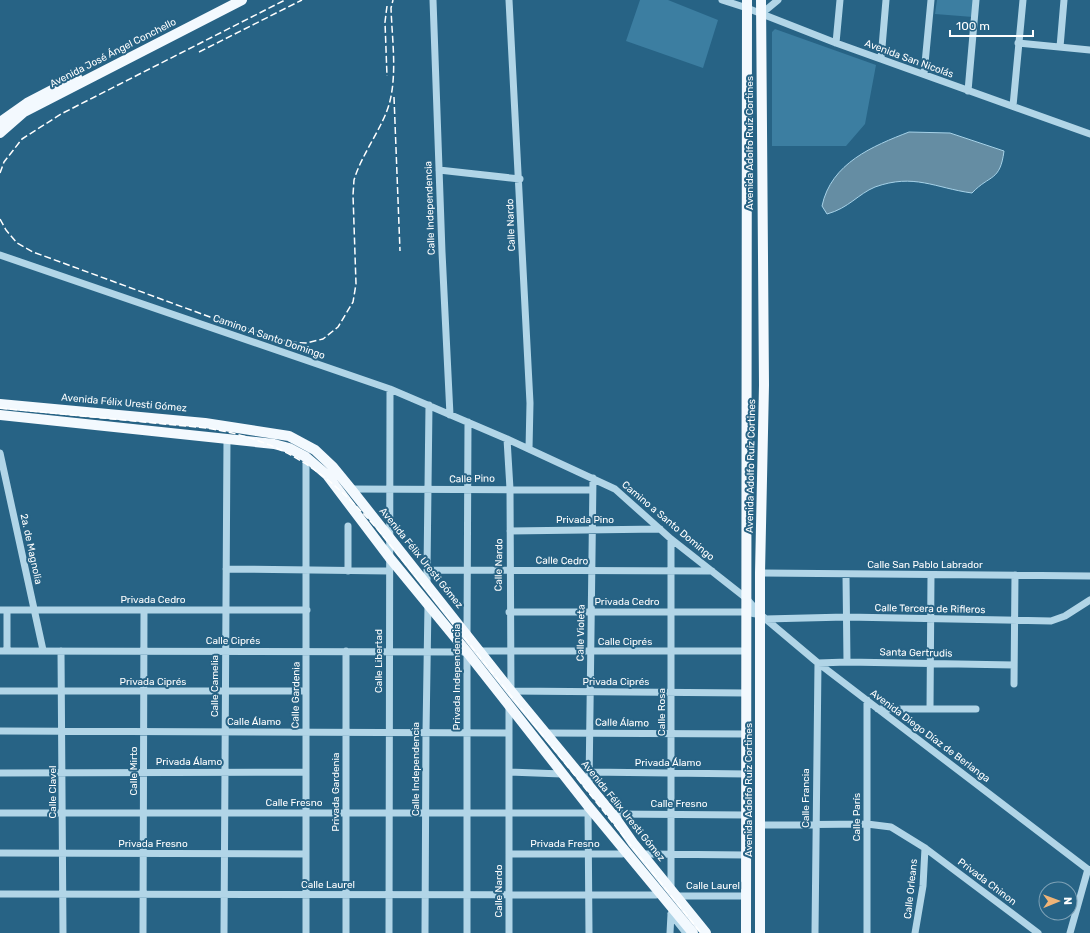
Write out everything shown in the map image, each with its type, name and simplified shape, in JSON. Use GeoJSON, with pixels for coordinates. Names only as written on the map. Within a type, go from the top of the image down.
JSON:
{"type":"FeatureCollection","features":[{"type":"Feature","properties":{"kind":"main road","name":"Avenida José Ángel Conchello"},"geometry":{"type":"LineString","coordinates":[[0,122],[32,100],[229,0]]}},
{"type":"Feature","properties":{"kind":"main road","name":"Avenida José Ángel Conchello"},"geometry":{"type":"LineString","coordinates":[[0,133],[24,112],[242,0]]}},
{"type":"Feature","properties":{"kind":"main road","name":"Avenida Adolfo Ruíz Cortines"},"geometry":{"type":"LineString","coordinates":[[760,933],[763,617],[760,572],[764,385],[761,0]]}},
{"type":"Feature","properties":{"kind":"main road","name":"Avenida Adolfo Ruíz Cortines"},"geometry":{"type":"LineString","coordinates":[[746,933],[748,273],[747,4]]}},
{"type":"Feature","properties":{"kind":"main road","name":"Avenida Félix Uresti Gómez"},"geometry":{"type":"LineString","coordinates":[[0,404],[205,423],[289,436],[315,450],[351,489],[511,691],[589,788],[613,815],[627,849],[693,933]]}},
{"type":"Feature","properties":{"kind":"main road","name":"Avenida Félix Uresti Gómez"},"geometry":{"type":"LineString","coordinates":[[0,415],[274,444],[289,448],[306,457],[327,475],[389,557],[467,652],[591,812],[706,933]]}},
{"type":"Feature","properties":{"kind":"street","name":"Calle Independencia"},"geometry":{"type":"LineString","coordinates":[[433,0],[450,415]]}},
{"type":"Feature","properties":{"kind":"street","name":"Calle Nardo"},"geometry":{"type":"LineString","coordinates":[[509,0],[520,179],[530,403],[529,448]]}},
{"type":"Feature","properties":{"kind":"street","name":"Avenida San Nicolás"},"geometry":{"type":"LineString","coordinates":[[722,0],[747,4],[761,14],[836,43],[1090,134]]}},
{"type":"Feature","properties":{"kind":"street"},"geometry":{"type":"LineString","coordinates":[[761,14],[778,0]]}},
{"type":"Feature","properties":{"kind":"street"},"geometry":{"type":"LineString","coordinates":[[836,43],[840,0]]}},
{"type":"Feature","properties":{"kind":"street"},"geometry":{"type":"LineString","coordinates":[[881,59],[886,0]]}},
{"type":"Feature","properties":{"kind":"street"},"geometry":{"type":"LineString","coordinates":[[924,74],[931,0]]}},
{"type":"Feature","properties":{"kind":"street"},"geometry":{"type":"LineString","coordinates":[[968,91],[976,0]]}},
{"type":"Feature","properties":{"kind":"street"},"geometry":{"type":"LineString","coordinates":[[1012,106],[1023,0]]}},
{"type":"Feature","properties":{"kind":"street"},"geometry":{"type":"LineString","coordinates":[[1060,47],[1064,0]]}},
{"type":"Feature","properties":{"kind":"street"},"geometry":{"type":"LineString","coordinates":[[1018,44],[1090,50]]}},
{"type":"Feature","properties":{"kind":"street"},"geometry":{"type":"LineString","coordinates":[[439,170],[520,179]]}},
{"type":"Feature","properties":{"kind":"street","name":"Camino A Santo Domingo"},"geometry":{"type":"LineString","coordinates":[[0,255],[390,390],[529,448]]}},
{"type":"Feature","properties":{"kind":"street","name":"Calle Libertad"},"geometry":{"type":"LineString","coordinates":[[389,933],[390,390]]}},
{"type":"Feature","properties":{"kind":"street"},"geometry":{"type":"LineString","coordinates":[[427,586],[429,406]]}},
{"type":"Feature","properties":{"kind":"street","name":"Privada Independencia"},"geometry":{"type":"LineString","coordinates":[[468,422],[468,933]]}},
{"type":"Feature","properties":{"kind":"street","name":"Calle Camelia"},"geometry":{"type":"LineString","coordinates":[[224,933],[227,438]]}},
{"type":"Feature","properties":{"kind":"street","name":"Calle Nardo"},"geometry":{"type":"LineString","coordinates":[[507,439],[510,489],[509,612],[511,691]]}},
{"type":"Feature","properties":{"kind":"street","name":"Camino a Santo Domingo"},"geometry":{"type":"LineString","coordinates":[[529,448],[615,489],[671,539],[746,598]]}},
{"type":"Feature","properties":{"kind":"street","name":"2a. de Magnolia"},"geometry":{"type":"LineString","coordinates":[[0,453],[42,650]]}},
{"type":"Feature","properties":{"kind":"street","name":"Calle Gardenia"},"geometry":{"type":"LineString","coordinates":[[306,457],[306,933]]}},
{"type":"Feature","properties":{"kind":"street","name":"Calle Violeta"},"geometry":{"type":"LineString","coordinates":[[589,788],[593,478]]}},
{"type":"Feature","properties":{"kind":"street","name":"Calle Pino"},"geometry":{"type":"LineString","coordinates":[[351,489],[592,490]]}},
{"type":"Feature","properties":{"kind":"street"},"geometry":{"type":"LineString","coordinates":[[348,526],[348,571]]}},
{"type":"Feature","properties":{"kind":"street","name":"Privada Pino"},"geometry":{"type":"LineString","coordinates":[[510,530],[660,529]]}},
{"type":"Feature","properties":{"kind":"street","name":"Calle Rosa"},"geometry":{"type":"LineString","coordinates":[[671,539],[671,886]]}},
{"type":"Feature","properties":{"kind":"street"},"geometry":{"type":"LineString","coordinates":[[226,569],[389,571]]}},
{"type":"Feature","properties":{"kind":"street","name":"Calle Cedro"},"geometry":{"type":"LineString","coordinates":[[428,570],[592,572],[712,571]]}},
{"type":"Feature","properties":{"kind":"street","name":"Calle San Pablo Labrador"},"geometry":{"type":"LineString","coordinates":[[760,572],[846,575],[1090,576]]}},
{"type":"Feature","properties":{"kind":"street"},"geometry":{"type":"LineString","coordinates":[[846,575],[847,662]]}},
{"type":"Feature","properties":{"kind":"street"},"geometry":{"type":"LineString","coordinates":[[930,709],[931,575]]}},
{"type":"Feature","properties":{"kind":"street"},"geometry":{"type":"LineString","coordinates":[[1014,684],[1015,575]]}},
{"type":"Feature","properties":{"kind":"street","name":"Avenida Diego Díaz de Berlanga"},"geometry":{"type":"LineString","coordinates":[[746,598],[763,617],[818,663],[1089,870]]}},
{"type":"Feature","properties":{"kind":"street","name":"Calle Tercera de Rifleros"},"geometry":{"type":"LineString","coordinates":[[763,617],[846,617],[931,620],[1058,619],[1090,600]]}},
{"type":"Feature","properties":{"kind":"street","name":"Calle Independencia"},"geometry":{"type":"LineString","coordinates":[[426,933],[426,732],[428,604]]}},
{"type":"Feature","properties":{"kind":"street"},"geometry":{"type":"LineString","coordinates":[[4,610],[4,651]]}},
{"type":"Feature","properties":{"kind":"street","name":"Privada Cedro"},"geometry":{"type":"LineString","coordinates":[[4,610],[307,610]]}},
{"type":"Feature","properties":{"kind":"street","name":"Calle Mirto"},"geometry":{"type":"LineString","coordinates":[[143,933],[144,610]]}},
{"type":"Feature","properties":{"kind":"street","name":"Privada Cedro"},"geometry":{"type":"LineString","coordinates":[[509,612],[746,612]]}},
{"type":"Feature","properties":{"kind":"street","name":"Avenida Diego Díaz de Berlanga"},"geometry":{"type":"LineString","coordinates":[[746,612],[763,617]]}},
{"type":"Feature","properties":{"kind":"street","name":"Calle Ciprés"},"geometry":{"type":"LineString","coordinates":[[4,651],[144,650],[467,652]]}},
{"type":"Feature","properties":{"kind":"street","name":"Calle Clavel"},"geometry":{"type":"LineString","coordinates":[[62,651],[63,933]]}},
{"type":"Feature","properties":{"kind":"street","name":"Privada Gardenia"},"geometry":{"type":"LineString","coordinates":[[346,651],[346,933]]}},
{"type":"Feature","properties":{"kind":"street","name":"Calle Ciprés"},"geometry":{"type":"LineString","coordinates":[[480,651],[746,652]]}},
{"type":"Feature","properties":{"kind":"street","name":"Santa Gertrudis"},"geometry":{"type":"LineString","coordinates":[[818,663],[847,662],[1014,665]]}},
{"type":"Feature","properties":{"kind":"street","name":"Calle Francia"},"geometry":{"type":"LineString","coordinates":[[815,933],[818,663]]}},
{"type":"Feature","properties":{"kind":"street","name":"Privada Ciprés"},"geometry":{"type":"LineString","coordinates":[[0,691],[306,691]]}},
{"type":"Feature","properties":{"kind":"street","name":"Privada Ciprés"},"geometry":{"type":"LineString","coordinates":[[511,691],[746,693]]}},
{"type":"Feature","properties":{"kind":"street","name":"Calle París"},"geometry":{"type":"LineString","coordinates":[[867,700],[867,933]]}},
{"type":"Feature","properties":{"kind":"street","name":"Calle Nardo"},"geometry":{"type":"LineString","coordinates":[[509,706],[509,933]]}},
{"type":"Feature","properties":{"kind":"street"},"geometry":{"type":"LineString","coordinates":[[878,709],[976,709]]}},
{"type":"Feature","properties":{"kind":"street","name":"Calle Álamo"},"geometry":{"type":"LineString","coordinates":[[0,731],[509,733]]}},
{"type":"Feature","properties":{"kind":"street","name":"Calle Álamo"},"geometry":{"type":"LineString","coordinates":[[545,733],[590,732],[747,734]]}},
{"type":"Feature","properties":{"kind":"street","name":"Privada Álamo"},"geometry":{"type":"LineString","coordinates":[[0,773],[306,772]]}},
{"type":"Feature","properties":{"kind":"street"},"geometry":{"type":"LineString","coordinates":[[509,772],[562,774]]}},
{"type":"Feature","properties":{"kind":"street","name":"Privada Álamo"},"geometry":{"type":"LineString","coordinates":[[589,772],[746,774]]}},
{"type":"Feature","properties":{"kind":"street"},"geometry":{"type":"LineString","coordinates":[[589,933],[589,853],[591,812]]}},
{"type":"Feature","properties":{"kind":"street","name":"Calle Fresno"},"geometry":{"type":"LineString","coordinates":[[0,813],[509,814],[591,812]]}},
{"type":"Feature","properties":{"kind":"street"},"geometry":{"type":"LineString","coordinates":[[613,815],[623,823],[671,886],[710,933]]}},
{"type":"Feature","properties":{"kind":"street","name":"Calle Fresno"},"geometry":{"type":"LineString","coordinates":[[613,815],[746,815]]}},
{"type":"Feature","properties":{"kind":"street","name":"Privada Chinon"},"geometry":{"type":"LineString","coordinates":[[761,824],[867,824],[891,828],[925,848],[1038,933]]}},
{"type":"Feature","properties":{"kind":"street","name":"Calle Orleans"},"geometry":{"type":"LineString","coordinates":[[915,933],[922,892],[925,848]]}},
{"type":"Feature","properties":{"kind":"street"},"geometry":{"type":"LineString","coordinates":[[627,849],[656,895],[686,933]]}},
{"type":"Feature","properties":{"kind":"street","name":"Privada Fresno"},"geometry":{"type":"LineString","coordinates":[[509,854],[589,853],[627,849]]}},
{"type":"Feature","properties":{"kind":"street","name":"Privada Fresno"},"geometry":{"type":"LineString","coordinates":[[0,853],[306,854]]}},
{"type":"Feature","properties":{"kind":"street"},"geometry":{"type":"LineString","coordinates":[[646,854],[746,855]]}},
{"type":"Feature","properties":{"kind":"street"},"geometry":{"type":"LineString","coordinates":[[1070,933],[1089,870]]}},
{"type":"Feature","properties":{"kind":"street","name":"Calle Laurel"},"geometry":{"type":"LineString","coordinates":[[0,894],[656,895]]}},
{"type":"Feature","properties":{"kind":"street","name":"Calle Laurel"},"geometry":{"type":"LineString","coordinates":[[679,896],[746,896]]}},
{"type":"Feature","properties":{"kind":"street"},"geometry":{"type":"LineString","coordinates":[[670,933],[671,914]]}},
{"type":"Feature","properties":{"kind":"shaded area"},"geometry":{"type":"Polygon","coordinates":[[[640,0],[668,0],[718,20],[703,68],[626,41],[640,0]]]}},
{"type":"Feature","properties":{"kind":"shaded area"},"geometry":{"type":"Polygon","coordinates":[[[937,0],[975,0],[973,17],[935,14],[937,0]]]}},
{"type":"Feature","properties":{"kind":"shaded area"},"geometry":{"type":"Polygon","coordinates":[[[775,29],[876,65],[865,124],[846,146],[772,146],[772,32],[775,29]]]}},
{"type":"Feature","properties":{"kind":"shaded area"},"geometry":{"type":"Polygon","coordinates":[[[909,132],[950,133],[1004,151],[1000,168],[997,173],[972,193],[913,181],[901,181],[875,187],[863,193],[847,205],[827,214],[822,206],[827,191],[834,178],[844,167],[855,158],[881,143],[909,132]]]}},
{"type":"Feature","properties":{"kind":"railway"},"geometry":{"type":"LineString","coordinates":[[0,173],[4,162],[22,139],[61,114],[285,0]]}},
{"type":"Feature","properties":{"kind":"railway"},"geometry":{"type":"LineString","coordinates":[[199,52],[302,0]]}},
{"type":"Feature","properties":{"kind":"railway"},"geometry":{"type":"LineString","coordinates":[[0,219],[6,230],[17,243],[33,252],[210,317],[289,342],[306,343],[323,339],[338,327],[353,302],[356,284],[353,195],[354,180],[362,160],[383,120],[390,101],[394,67],[391,8],[393,0]]}},
{"type":"Feature","properties":{"kind":"railway"},"geometry":{"type":"LineString","coordinates":[[387,6],[385,22],[387,76]]}},
{"type":"Feature","properties":{"kind":"railway"},"geometry":{"type":"LineString","coordinates":[[394,97],[400,251]]}},
{"type":"Feature","properties":{"kind":"railway"},"geometry":{"type":"LineString","coordinates":[[0,408],[206,428],[234,433],[282,450],[303,462],[322,476],[360,510],[379,531],[701,933]]}}]}
